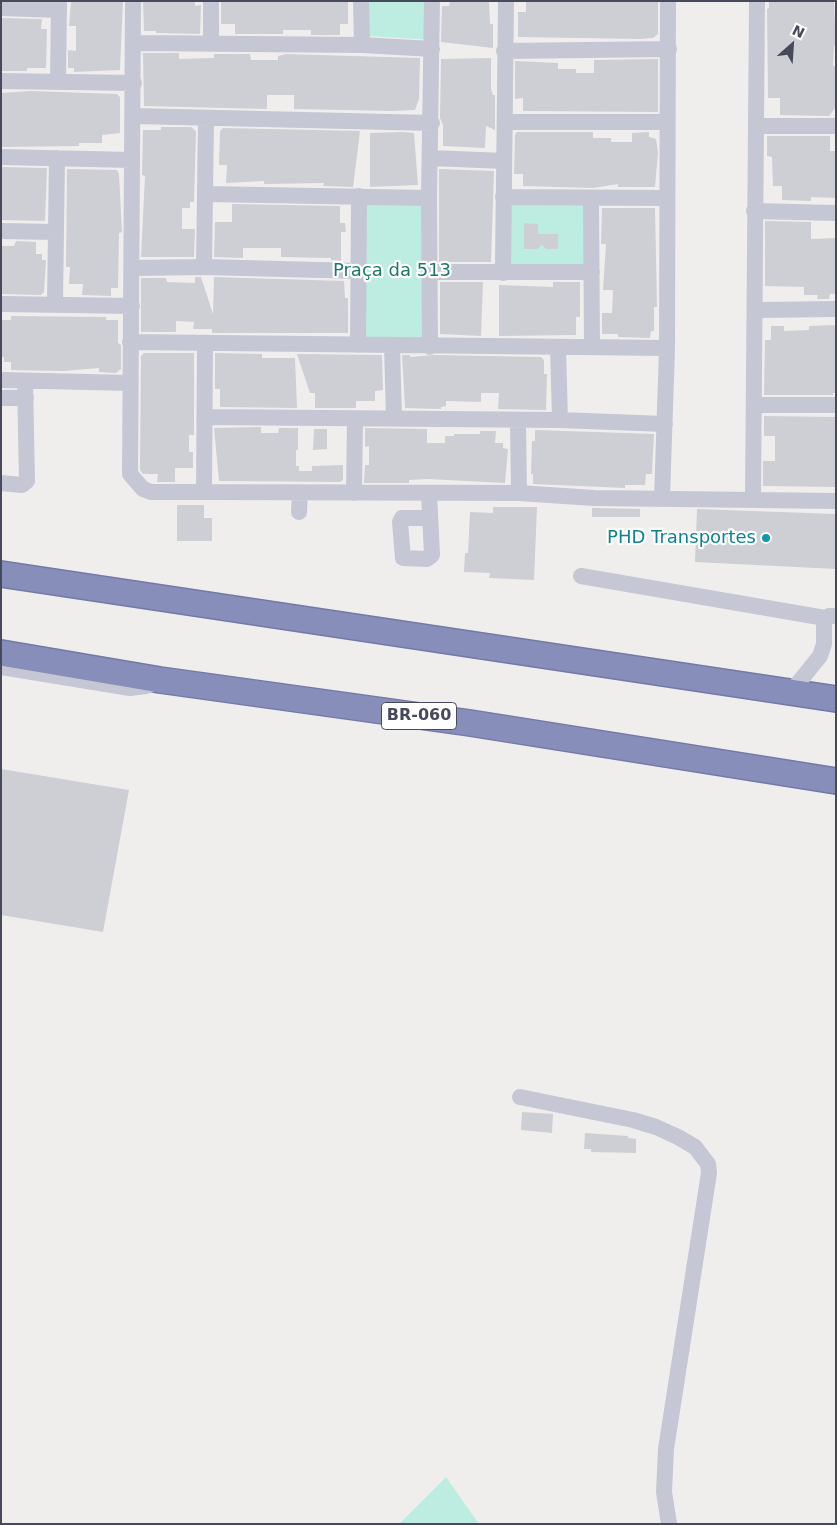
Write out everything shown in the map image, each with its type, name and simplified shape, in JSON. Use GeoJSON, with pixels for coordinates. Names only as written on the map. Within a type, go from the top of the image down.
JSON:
{"type":"FeatureCollection","features":[{"type":"Feature","properties":{"kind":"highway"},"geometry":{"type":"LineString","coordinates":[[1,574],[836,699]]}},
{"type":"Feature","properties":{"kind":"highway","name":"BR-060"},"geometry":{"type":"LineString","coordinates":[[1,653],[160,680],[470,723],[836,781]]}},
{"type":"Feature","properties":{"kind":"street"},"geometry":{"type":"LineString","coordinates":[[133,1],[134,116],[132,160],[133,268],[130,342],[130,474],[136,483],[151,492],[519,493],[594,498],[836,501]]}},
{"type":"Feature","properties":{"kind":"street"},"geometry":{"type":"LineString","coordinates":[[210,1],[211,44]]}},
{"type":"Feature","properties":{"kind":"street"},"geometry":{"type":"LineString","coordinates":[[361,1],[362,45]]}},
{"type":"Feature","properties":{"kind":"street"},"geometry":{"type":"LineString","coordinates":[[430,347],[429,198],[432,123],[432,1]]}},
{"type":"Feature","properties":{"kind":"street"},"geometry":{"type":"LineString","coordinates":[[503,273],[506,1]]}},
{"type":"Feature","properties":{"kind":"street"},"geometry":{"type":"LineString","coordinates":[[662,498],[666,348],[668,1]]}},
{"type":"Feature","properties":{"kind":"street"},"geometry":{"type":"LineString","coordinates":[[753,499],[757,1]]}},
{"type":"Feature","properties":{"kind":"street"},"geometry":{"type":"LineString","coordinates":[[1,8],[59,6],[58,82]]}},
{"type":"Feature","properties":{"kind":"street"},"geometry":{"type":"LineString","coordinates":[[134,43],[362,45],[432,49]]}},
{"type":"Feature","properties":{"kind":"street"},"geometry":{"type":"LineString","coordinates":[[504,51],[669,49]]}},
{"type":"Feature","properties":{"kind":"street"},"geometry":{"type":"LineString","coordinates":[[1,81],[134,83]]}},
{"type":"Feature","properties":{"kind":"street"},"geometry":{"type":"LineString","coordinates":[[134,116],[206,120],[432,123]]}},
{"type":"Feature","properties":{"kind":"street"},"geometry":{"type":"LineString","coordinates":[[204,267],[206,120]]}},
{"type":"Feature","properties":{"kind":"street"},"geometry":{"type":"LineString","coordinates":[[505,122],[666,122]]}},
{"type":"Feature","properties":{"kind":"street"},"geometry":{"type":"LineString","coordinates":[[756,126],[836,126]]}},
{"type":"Feature","properties":{"kind":"street"},"geometry":{"type":"LineString","coordinates":[[1,158],[132,160]]}},
{"type":"Feature","properties":{"kind":"street"},"geometry":{"type":"LineString","coordinates":[[55,304],[57,158]]}},
{"type":"Feature","properties":{"kind":"street"},"geometry":{"type":"LineString","coordinates":[[431,158],[504,161]]}},
{"type":"Feature","properties":{"kind":"street"},"geometry":{"type":"LineString","coordinates":[[206,194],[429,198]]}},
{"type":"Feature","properties":{"kind":"street"},"geometry":{"type":"LineString","coordinates":[[358,196],[358,345]]}},
{"type":"Feature","properties":{"kind":"street"},"geometry":{"type":"LineString","coordinates":[[503,196],[667,198]]}},
{"type":"Feature","properties":{"kind":"street"},"geometry":{"type":"LineString","coordinates":[[591,198],[592,347]]}},
{"type":"Feature","properties":{"kind":"street"},"geometry":{"type":"LineString","coordinates":[[754,211],[836,212]]}},
{"type":"Feature","properties":{"kind":"street"},"geometry":{"type":"LineString","coordinates":[[1,231],[55,232]]}},
{"type":"Feature","properties":{"kind":"street"},"geometry":{"type":"LineString","coordinates":[[133,268],[204,267],[359,271]]}},
{"type":"Feature","properties":{"kind":"street"},"geometry":{"type":"LineString","coordinates":[[430,272],[592,272]]}},
{"type":"Feature","properties":{"kind":"street"},"geometry":{"type":"LineString","coordinates":[[1,304],[132,306]]}},
{"type":"Feature","properties":{"kind":"street"},"geometry":{"type":"LineString","coordinates":[[755,310],[836,309]]}},
{"type":"Feature","properties":{"kind":"street"},"geometry":{"type":"LineString","coordinates":[[130,342],[430,347],[666,348]]}},
{"type":"Feature","properties":{"kind":"street"},"geometry":{"type":"LineString","coordinates":[[204,492],[205,344]]}},
{"type":"Feature","properties":{"kind":"street"},"geometry":{"type":"LineString","coordinates":[[392,346],[394,418]]}},
{"type":"Feature","properties":{"kind":"street"},"geometry":{"type":"LineString","coordinates":[[558,348],[560,420]]}},
{"type":"Feature","properties":{"kind":"street"},"geometry":{"type":"LineString","coordinates":[[1,380],[130,383]]}},
{"type":"Feature","properties":{"kind":"street"},"geometry":{"type":"LineString","coordinates":[[1,483],[22,485],[27,482],[25,380]]}},
{"type":"Feature","properties":{"kind":"street"},"geometry":{"type":"LineString","coordinates":[[1,398],[26,398]]}},
{"type":"Feature","properties":{"kind":"street"},"geometry":{"type":"LineString","coordinates":[[754,405],[836,406]]}},
{"type":"Feature","properties":{"kind":"street"},"geometry":{"type":"LineString","coordinates":[[206,417],[560,420],[665,424]]}},
{"type":"Feature","properties":{"kind":"street"},"geometry":{"type":"LineString","coordinates":[[354,493],[355,419]]}},
{"type":"Feature","properties":{"kind":"street"},"geometry":{"type":"LineString","coordinates":[[518,421],[519,493]]}},
{"type":"Feature","properties":{"kind":"street"},"geometry":{"type":"LineString","coordinates":[[300,493],[300,512]]}},
{"type":"Feature","properties":{"kind":"street"},"geometry":{"type":"LineString","coordinates":[[429,493],[430,518]]}},
{"type":"Feature","properties":{"kind":"street"},"geometry":{"type":"LineString","coordinates":[[581,576],[831,617],[820,656],[791,692]]}},
{"type":"Feature","properties":{"kind":"street"},"geometry":{"type":"LineString","coordinates":[[1,667],[130,688],[146,686],[160,680]]}},
{"type":"Feature","properties":{"kind":"street"},"geometry":{"type":"LineString","coordinates":[[520,1097],[634,1120],[656,1128],[695,1147],[708,1164],[710,1173],[666,1449],[664,1492],[670,1524]]}},
{"type":"Feature","properties":{"kind":"green space"},"geometry":{"type":"Polygon","coordinates":[[[368,1],[432,1],[432,40],[368,36],[368,1]]]}},
{"type":"Feature","properties":{"kind":"green space","name":"Praça da 513"},"geometry":{"type":"Polygon","coordinates":[[[352,192],[433,193],[433,352],[351,349],[352,192]]]}},
{"type":"Feature","properties":{"kind":"green space"},"geometry":{"type":"Polygon","coordinates":[[[496,194],[597,198],[595,278],[495,275],[496,194]]]}},
{"type":"Feature","properties":{"kind":"green space"},"geometry":{"type":"Polygon","coordinates":[[[446,1477],[479,1524],[399,1524],[446,1477]]]}},
{"type":"Feature","properties":{"kind":"building"},"geometry":{"type":"Polygon","coordinates":[[[71,1],[123,1],[120,70],[74,72],[74,68],[68,68],[68,50],[76,51],[76,26],[69,26],[71,1]]]}},
{"type":"Feature","properties":{"kind":"building"},"geometry":{"type":"Polygon","coordinates":[[[143,1],[195,1],[195,6],[201,5],[200,34],[144,31],[143,1]]]}},
{"type":"Feature","properties":{"kind":"building"},"geometry":{"type":"Polygon","coordinates":[[[221,1],[348,1],[348,24],[340,24],[340,35],[311,35],[311,30],[283,30],[283,34],[235,34],[235,24],[221,24],[221,1]]]}},
{"type":"Feature","properties":{"kind":"building"},"geometry":{"type":"Polygon","coordinates":[[[450,1],[489,1],[490,24],[493,24],[493,48],[441,42],[442,6],[449,6],[450,1]]]}},
{"type":"Feature","properties":{"kind":"building"},"geometry":{"type":"Polygon","coordinates":[[[526,1],[658,1],[658,34],[653,38],[641,39],[518,37],[518,12],[526,12],[526,1]]]}},
{"type":"Feature","properties":{"kind":"building"},"geometry":{"type":"Polygon","coordinates":[[[769,1],[834,1],[836,47],[834,46],[833,66],[836,66],[836,107],[829,116],[780,115],[780,98],[768,98],[767,9],[769,8],[769,1]]]}},
{"type":"Feature","properties":{"kind":"building"},"geometry":{"type":"Polygon","coordinates":[[[1,18],[42,19],[41,29],[47,29],[46,68],[27,68],[27,71],[1,71],[1,18]]]}},
{"type":"Feature","properties":{"kind":"building"},"geometry":{"type":"Polygon","coordinates":[[[143,53],[179,53],[179,59],[214,58],[214,54],[250,54],[251,60],[278,60],[278,56],[286,54],[420,58],[419,99],[415,110],[392,111],[294,109],[294,95],[267,95],[267,109],[144,106],[143,53]]]}},
{"type":"Feature","properties":{"kind":"building"},"geometry":{"type":"Polygon","coordinates":[[[491,58],[491,89],[493,95],[495,95],[495,130],[486,126],[485,148],[443,146],[443,125],[440,118],[441,59],[491,58]]]}},
{"type":"Feature","properties":{"kind":"building"},"geometry":{"type":"Polygon","coordinates":[[[658,59],[658,112],[523,111],[523,98],[515,99],[515,61],[558,63],[558,69],[576,69],[576,73],[594,73],[594,60],[658,59]]]}},
{"type":"Feature","properties":{"kind":"building"},"geometry":{"type":"Polygon","coordinates":[[[31,91],[117,94],[120,97],[120,133],[102,135],[102,143],[79,143],[79,146],[1,147],[1,93],[31,91]]]}},
{"type":"Feature","properties":{"kind":"building"},"geometry":{"type":"Polygon","coordinates":[[[161,127],[191,127],[196,131],[194,202],[190,202],[190,208],[182,208],[182,229],[195,229],[194,257],[141,257],[145,176],[142,175],[143,130],[161,130],[161,127]]]}},
{"type":"Feature","properties":{"kind":"building"},"geometry":{"type":"Polygon","coordinates":[[[223,128],[360,131],[353,187],[323,186],[324,183],[264,184],[264,181],[226,183],[227,165],[219,165],[220,131],[223,128]]]}},
{"type":"Feature","properties":{"kind":"building"},"geometry":{"type":"Polygon","coordinates":[[[517,132],[593,132],[593,138],[611,138],[611,142],[632,142],[632,133],[649,132],[649,137],[656,139],[658,152],[655,187],[618,187],[618,184],[593,188],[523,186],[523,174],[514,174],[515,134],[517,132]]]}},
{"type":"Feature","properties":{"kind":"building"},"geometry":{"type":"Polygon","coordinates":[[[370,133],[414,133],[418,185],[370,187],[370,133]]]}},
{"type":"Feature","properties":{"kind":"building"},"geometry":{"type":"Polygon","coordinates":[[[767,136],[830,136],[830,151],[835,151],[836,198],[811,197],[811,201],[782,200],[782,186],[773,186],[772,157],[767,156],[767,136]]]}},
{"type":"Feature","properties":{"kind":"building"},"geometry":{"type":"Polygon","coordinates":[[[1,167],[47,168],[45,221],[1,220],[1,167]]]}},
{"type":"Feature","properties":{"kind":"building"},"geometry":{"type":"Polygon","coordinates":[[[67,169],[117,170],[119,174],[122,232],[119,233],[118,288],[111,288],[111,296],[82,295],[83,284],[69,284],[70,267],[66,267],[67,169]]]}},
{"type":"Feature","properties":{"kind":"building"},"geometry":{"type":"Polygon","coordinates":[[[439,169],[494,171],[491,262],[439,262],[439,169]]]}},
{"type":"Feature","properties":{"kind":"building"},"geometry":{"type":"Polygon","coordinates":[[[232,204],[340,206],[340,223],[345,223],[346,232],[341,232],[341,261],[331,260],[331,258],[281,257],[281,248],[243,248],[243,258],[214,257],[215,222],[232,222],[232,204]]]}},
{"type":"Feature","properties":{"kind":"building"},"geometry":{"type":"Polygon","coordinates":[[[602,208],[655,208],[657,307],[654,307],[654,331],[651,331],[650,338],[618,337],[618,334],[602,334],[602,313],[612,313],[613,290],[603,290],[606,244],[601,244],[602,208]]]}},
{"type":"Feature","properties":{"kind":"building"},"geometry":{"type":"Polygon","coordinates":[[[765,221],[811,222],[811,239],[836,238],[836,294],[830,294],[829,299],[817,299],[818,295],[804,295],[804,287],[765,286],[765,221]]]}},
{"type":"Feature","properties":{"kind":"building"},"geometry":{"type":"Polygon","coordinates":[[[524,223],[538,224],[538,234],[558,234],[558,249],[546,249],[542,245],[537,249],[524,249],[524,223]]]}},
{"type":"Feature","properties":{"kind":"building"},"geometry":{"type":"Polygon","coordinates":[[[16,241],[36,242],[36,254],[42,254],[42,260],[46,260],[44,292],[41,295],[1,294],[1,246],[14,246],[16,241]]]}},
{"type":"Feature","properties":{"kind":"building"},"geometry":{"type":"Polygon","coordinates":[[[195,277],[201,277],[213,314],[214,277],[344,281],[345,298],[348,298],[348,333],[212,333],[212,329],[193,329],[194,322],[176,321],[176,332],[141,332],[141,278],[166,278],[167,282],[195,283],[195,277]]]}},
{"type":"Feature","properties":{"kind":"building"},"geometry":{"type":"Polygon","coordinates":[[[440,282],[483,282],[481,336],[440,334],[440,282]]]}},
{"type":"Feature","properties":{"kind":"building"},"geometry":{"type":"Polygon","coordinates":[[[553,282],[580,282],[580,317],[576,317],[576,335],[499,336],[499,285],[553,287],[553,282]]]}},
{"type":"Feature","properties":{"kind":"building"},"geometry":{"type":"Polygon","coordinates":[[[11,316],[106,317],[106,320],[118,320],[121,369],[116,373],[99,372],[99,368],[64,371],[11,370],[11,362],[4,362],[4,357],[1,357],[1,320],[11,320],[11,316]]]}},
{"type":"Feature","properties":{"kind":"building"},"geometry":{"type":"Polygon","coordinates":[[[834,325],[836,327],[836,393],[833,393],[833,395],[764,395],[765,340],[771,340],[771,326],[784,326],[784,331],[809,330],[809,326],[834,325]]]}},
{"type":"Feature","properties":{"kind":"building"},"geometry":{"type":"Polygon","coordinates":[[[144,353],[194,353],[194,435],[189,435],[189,452],[193,452],[193,468],[175,468],[175,482],[157,482],[158,474],[143,474],[140,470],[141,356],[144,353]]]}},
{"type":"Feature","properties":{"kind":"building"},"geometry":{"type":"Polygon","coordinates":[[[215,353],[262,354],[262,358],[295,358],[297,408],[220,407],[220,389],[215,389],[215,353]]]}},
{"type":"Feature","properties":{"kind":"building"},"geometry":{"type":"Polygon","coordinates":[[[297,354],[382,355],[383,390],[375,391],[375,401],[356,401],[356,408],[315,408],[315,393],[310,393],[297,354]]]}},
{"type":"Feature","properties":{"kind":"building"},"geometry":{"type":"Polygon","coordinates":[[[402,355],[410,355],[410,357],[435,355],[541,357],[544,360],[544,374],[547,374],[546,410],[498,409],[499,393],[481,393],[481,402],[446,401],[446,406],[441,407],[441,409],[405,408],[402,355]]]}},
{"type":"Feature","properties":{"kind":"building"},"geometry":{"type":"Polygon","coordinates":[[[764,416],[836,417],[836,487],[763,486],[763,461],[775,461],[775,436],[764,436],[764,416]]]}},
{"type":"Feature","properties":{"kind":"building"},"geometry":{"type":"Polygon","coordinates":[[[261,427],[261,433],[278,433],[279,428],[298,428],[296,466],[299,466],[299,471],[312,471],[312,466],[343,465],[343,480],[340,482],[219,481],[214,428],[261,427]]]}},
{"type":"Feature","properties":{"kind":"building"},"geometry":{"type":"Polygon","coordinates":[[[365,428],[427,429],[427,443],[445,443],[445,436],[454,436],[454,434],[480,434],[480,431],[496,431],[495,443],[503,443],[503,448],[508,449],[505,483],[427,479],[409,480],[409,483],[364,483],[365,465],[369,465],[369,446],[365,447],[365,428]]]}},
{"type":"Feature","properties":{"kind":"building"},"geometry":{"type":"Polygon","coordinates":[[[314,429],[327,429],[327,449],[313,450],[314,429]]]}},
{"type":"Feature","properties":{"kind":"building"},"geometry":{"type":"Polygon","coordinates":[[[535,430],[654,434],[652,474],[646,474],[645,485],[625,485],[625,488],[533,484],[533,474],[531,474],[532,441],[535,441],[535,430]]]}},
{"type":"Feature","properties":{"kind":"building"},"geometry":{"type":"Polygon","coordinates":[[[177,505],[204,505],[204,518],[212,518],[212,541],[177,541],[177,505]]]}},
{"type":"Feature","properties":{"kind":"building"},"geometry":{"type":"Polygon","coordinates":[[[493,507],[537,507],[534,580],[489,578],[490,573],[464,572],[465,553],[468,553],[470,512],[493,513],[493,507]]]}},
{"type":"Feature","properties":{"kind":"building"},"geometry":{"type":"Polygon","coordinates":[[[592,508],[640,509],[640,517],[592,517],[592,508]]]}},
{"type":"Feature","properties":{"kind":"building","name":"PHD Transportes"},"geometry":{"type":"Polygon","coordinates":[[[697,509],[836,514],[836,569],[695,562],[697,509]]]}},
{"type":"Feature","properties":{"kind":"building"},"geometry":{"type":"Polygon","coordinates":[[[1,769],[129,790],[103,932],[1,915],[1,769]]]}},
{"type":"Feature","properties":{"kind":"building"},"geometry":{"type":"Polygon","coordinates":[[[522,1112],[553,1114],[552,1133],[521,1130],[522,1112]]]}},
{"type":"Feature","properties":{"kind":"building"},"geometry":{"type":"Polygon","coordinates":[[[585,1133],[628,1136],[628,1138],[636,1139],[636,1153],[591,1152],[591,1149],[584,1149],[585,1133]]]}},
{"type":"Feature","properties":{"kind":"place","name":"PHD Transportes"},"geometry":{"type":"Point","coordinates":[766,538]}}]}
